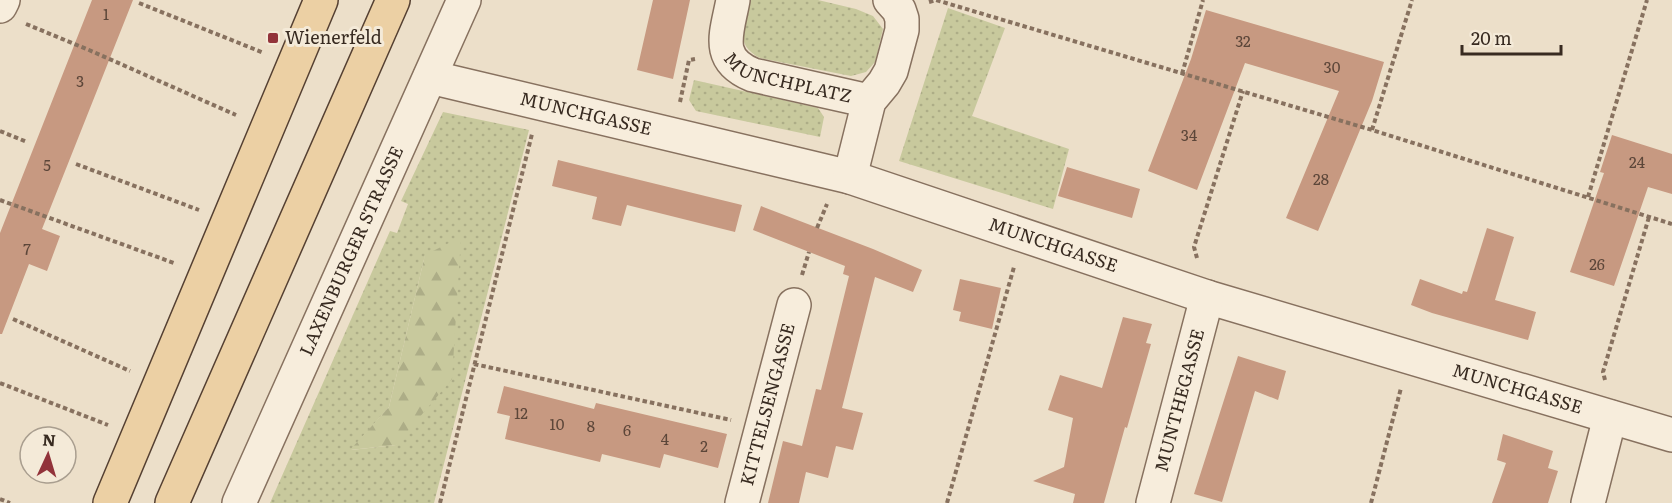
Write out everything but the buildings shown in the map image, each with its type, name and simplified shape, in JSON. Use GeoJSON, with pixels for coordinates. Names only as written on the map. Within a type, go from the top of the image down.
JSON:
{"type":"FeatureCollection","features":[{"type":"Feature","properties":{"kind":"main road"},"geometry":{"type":"LineString","coordinates":[[110,503],[321,0]]}},
{"type":"Feature","properties":{"kind":"main road"},"geometry":{"type":"LineString","coordinates":[[172,503],[393,0]]}},
{"type":"Feature","properties":{"kind":"street","name":"LAXENBURGER STRASSE"},"geometry":{"type":"LineString","coordinates":[[239,503],[464,0]]}},
{"type":"Feature","properties":{"kind":"street","name":"MUNCHPLATZ"},"geometry":{"type":"LineString","coordinates":[[734,0],[726,39],[727,52],[732,62],[740,69],[753,75],[869,101]]}},
{"type":"Feature","properties":{"kind":"street","name":"MUNCHPLATZ"},"geometry":{"type":"LineString","coordinates":[[850,177],[869,101],[891,71],[902,30],[902,20],[895,5]]}},
{"type":"Feature","properties":{"kind":"street","name":"MUNCHGASSE"},"geometry":{"type":"LineString","coordinates":[[430,77],[850,177],[1207,297],[1672,435]]}},
{"type":"Feature","properties":{"kind":"street","name":"MUNTHEGASSE"},"geometry":{"type":"LineString","coordinates":[[1153,503],[1207,297]]}},
{"type":"Feature","properties":{"kind":"street","name":"KITTELSENGASSE"},"geometry":{"type":"LineString","coordinates":[[742,503],[794,305]]}},
{"type":"Feature","properties":{"kind":"street"},"geometry":{"type":"LineString","coordinates":[[1588,503],[1610,417]]}},
{"type":"Feature","properties":{"kind":"path"},"geometry":{"type":"LineString","coordinates":[[895,5],[936,0],[1372,130],[1672,224]]}},
{"type":"Feature","properties":{"kind":"path"},"geometry":{"type":"LineString","coordinates":[[1182,74],[1203,0]]}},
{"type":"Feature","properties":{"kind":"path"},"geometry":{"type":"LineString","coordinates":[[1372,130],[1412,0]]}},
{"type":"Feature","properties":{"kind":"path"},"geometry":{"type":"LineString","coordinates":[[1588,197],[1647,0]]}},
{"type":"Feature","properties":{"kind":"path"},"geometry":{"type":"LineString","coordinates":[[139,3],[269,55]]}},
{"type":"Feature","properties":{"kind":"path"},"geometry":{"type":"LineString","coordinates":[[8,9],[89,50],[242,118]]}},
{"type":"Feature","properties":{"kind":"path"},"geometry":{"type":"LineString","coordinates":[[680,104],[689,60],[727,52]]}},
{"type":"Feature","properties":{"kind":"path"},"geometry":{"type":"LineString","coordinates":[[1207,297],[1194,247],[1243,92]]}},
{"type":"Feature","properties":{"kind":"path"},"geometry":{"type":"LineString","coordinates":[[440,503],[539,104]]}},
{"type":"Feature","properties":{"kind":"path"},"geometry":{"type":"LineString","coordinates":[[0,131],[27,142]]}},
{"type":"Feature","properties":{"kind":"path"},"geometry":{"type":"LineString","coordinates":[[76,164],[202,211]]}},
{"type":"Feature","properties":{"kind":"path"},"geometry":{"type":"LineString","coordinates":[[0,200],[178,265]]}},
{"type":"Feature","properties":{"kind":"path"},"geometry":{"type":"LineString","coordinates":[[1610,417],[1603,372],[1649,217]]}},
{"type":"Feature","properties":{"kind":"path"},"geometry":{"type":"LineString","coordinates":[[947,503],[1016,259]]}},
{"type":"Feature","properties":{"kind":"path"},"geometry":{"type":"LineString","coordinates":[[13,319],[132,372]]}},
{"type":"Feature","properties":{"kind":"path"},"geometry":{"type":"LineString","coordinates":[[474,364],[762,427]]}},
{"type":"Feature","properties":{"kind":"path"},"geometry":{"type":"LineString","coordinates":[[1371,503],[1403,379]]}},
{"type":"Feature","properties":{"kind":"path"},"geometry":{"type":"LineString","coordinates":[[0,383],[109,425]]}},
{"type":"Feature","properties":{"kind":"path"},"geometry":{"type":"LineString","coordinates":[[0,499],[10,503]]}},
{"type":"Feature","properties":{"kind":"green space"},"geometry":{"type":"Polygon","coordinates":[[[750,0],[818,0],[856,9],[873,16],[883,29],[875,62],[866,72],[851,76],[760,58],[746,46],[743,40],[743,25],[750,0]]]}},
{"type":"Feature","properties":{"kind":"green space"},"geometry":{"type":"Polygon","coordinates":[[[948,8],[1005,28],[972,116],[1069,149],[1053,209],[899,161],[948,8]]]}},
{"type":"Feature","properties":{"kind":"green space"},"geometry":{"type":"Polygon","coordinates":[[[694,80],[818,108],[824,117],[820,137],[696,111],[689,100],[694,80]]]}},
{"type":"Feature","properties":{"kind":"green space"},"geometry":{"type":"Polygon","coordinates":[[[443,112],[529,130],[434,503],[270,503],[390,231],[397,233],[408,204],[401,201],[443,112]],[[425,255],[389,407],[351,450],[396,445],[425,255]]]}},
{"type":"Feature","properties":{"kind":"green space"},"geometry":{"type":"Polygon","coordinates":[[[461,237],[452,379],[396,445],[350,450],[389,407],[425,255],[461,237]]]}},
{"type":"Feature","properties":{"kind":"place","name":"Wienerfeld"},"geometry":{"type":"Point","coordinates":[273,38]}}]}
